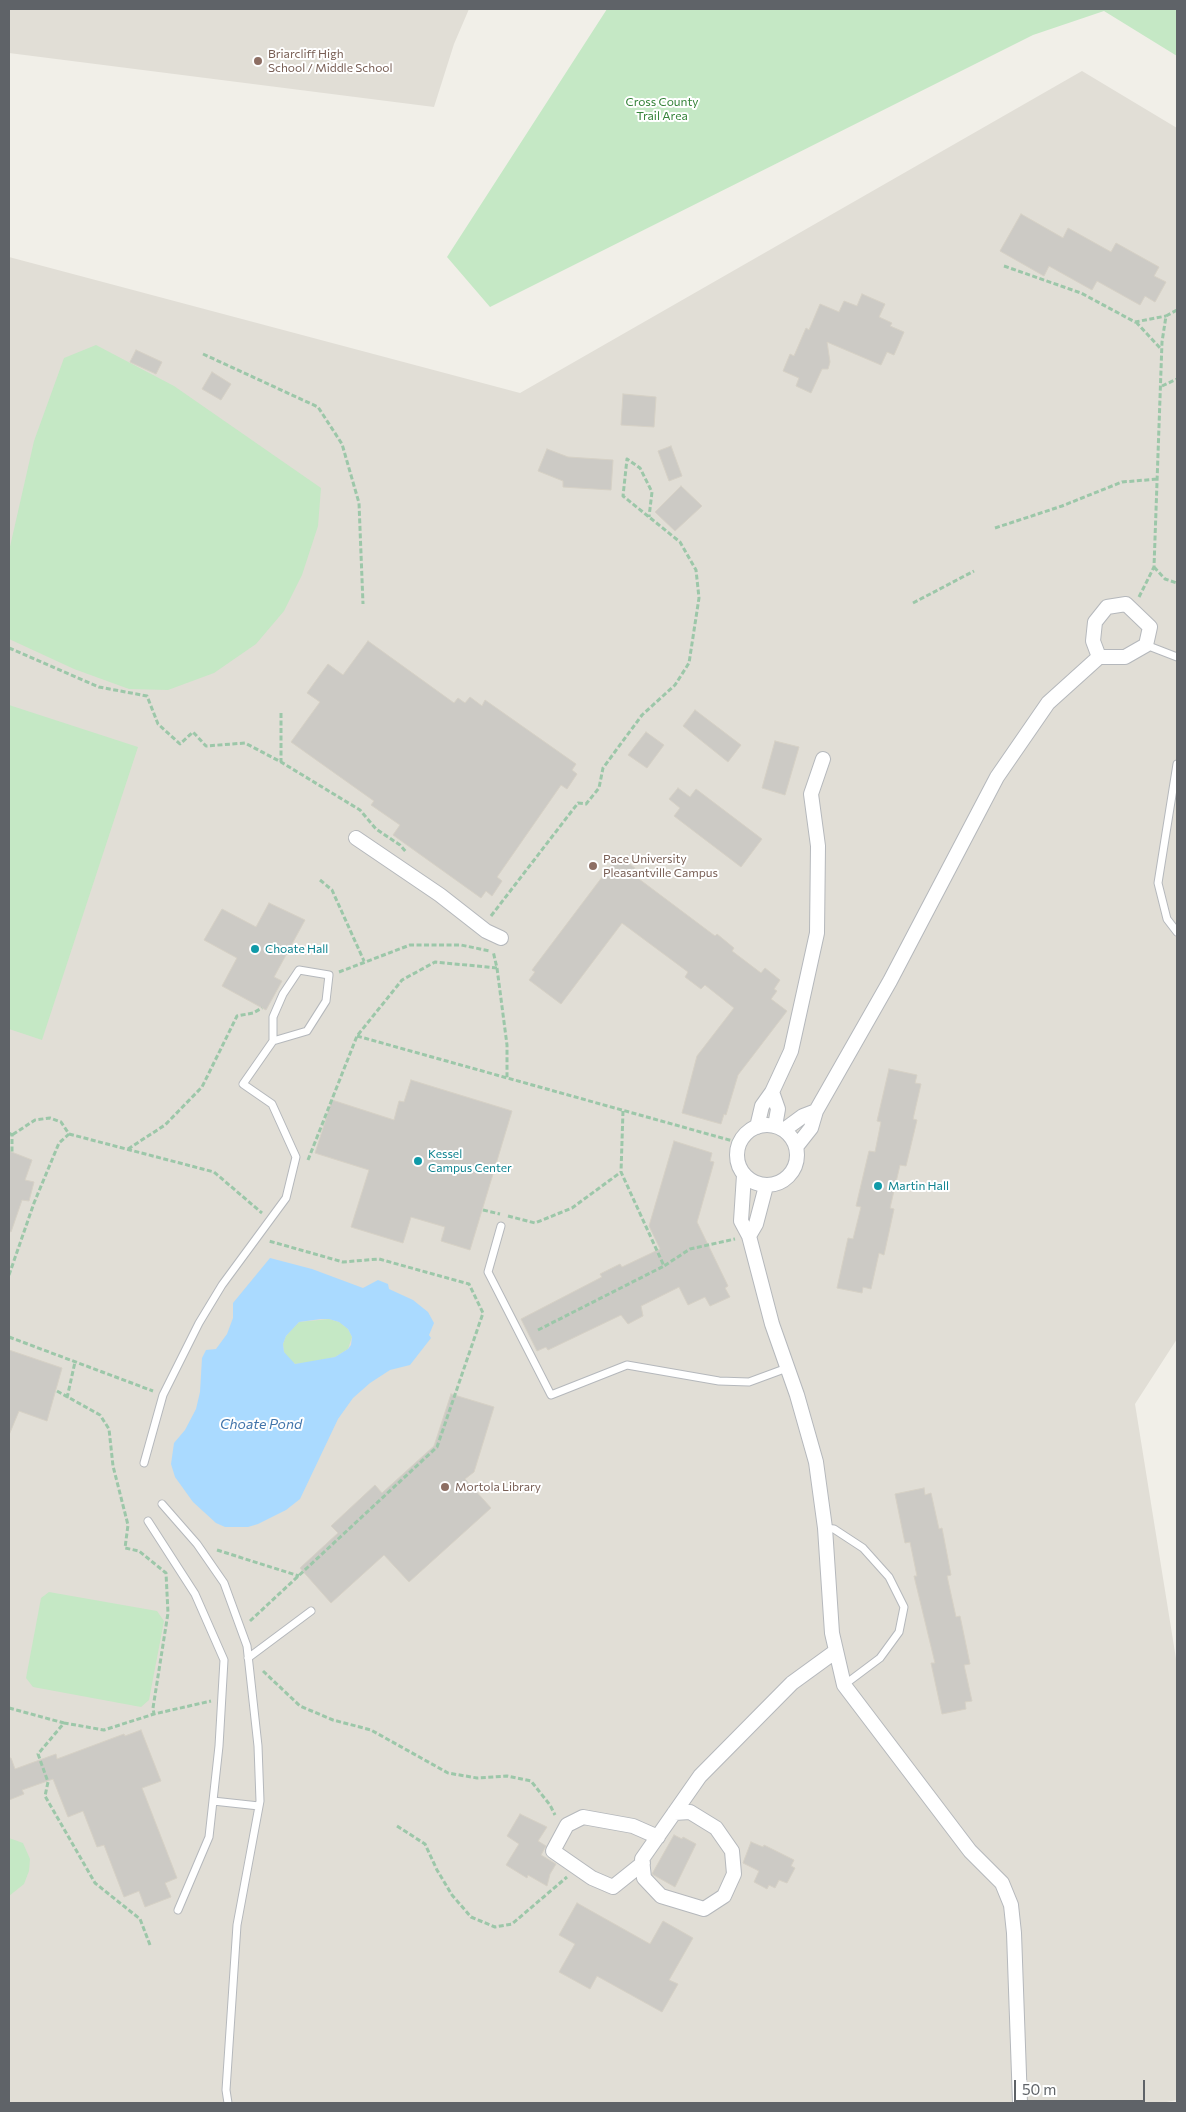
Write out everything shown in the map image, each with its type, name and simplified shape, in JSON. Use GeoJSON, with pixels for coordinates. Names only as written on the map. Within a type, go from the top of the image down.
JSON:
{"type":"FeatureCollection","features":[{"type":"Feature","properties":{"kind":"street"},"geometry":{"type":"LineString","coordinates":[[796,1147],[811,1128],[816,1111],[890,981],[997,777],[1048,703],[1099,657],[1125,657],[1146,645],[1150,627],[1133,608],[1126,604],[1107,607],[1095,622],[1092,641],[1099,657]]}},
{"type":"Feature","properties":{"kind":"street"},"geometry":{"type":"LineString","coordinates":[[757,1127],[762,1106],[772,1092],[791,1051],[817,933],[818,846],[811,794],[823,760]]}},
{"type":"Feature","properties":{"kind":"street"},"geometry":{"type":"LineString","coordinates":[[356,838],[440,895],[496,937]]}},
{"type":"Feature","properties":{"kind":"street"},"geometry":{"type":"LineString","coordinates":[[772,1092],[778,1110],[779,1128]]}},
{"type":"Feature","properties":{"kind":"street"},"geometry":{"type":"LineString","coordinates":[[779,1128],[792,1137],[796,1147],[796,1166],[791,1174],[775,1185],[766,1186],[750,1180],[744,1175],[737,1160],[740,1143],[744,1136],[757,1127],[779,1128],[816,1111]]}},
{"type":"Feature","properties":{"kind":"street"},"geometry":{"type":"LineString","coordinates":[[744,1175],[741,1221],[749,1236],[772,1324],[816,1462],[825,1528],[832,1633],[844,1686],[970,1851],[1002,1883],[1011,1905],[1014,1933],[1020,2103]]}},
{"type":"Feature","properties":{"kind":"street"},"geometry":{"type":"LineString","coordinates":[[749,1236],[756,1224],[766,1186]]}},
{"type":"Feature","properties":{"kind":"street"},"geometry":{"type":"LineString","coordinates":[[674,1813],[690,1812],[716,1828],[732,1851],[734,1874],[724,1896],[704,1909],[661,1896],[644,1878],[642,1860],[674,1813],[700,1776],[792,1683],[836,1651]]}},
{"type":"Feature","properties":{"kind":"street"},"geometry":{"type":"LineString","coordinates":[[643,1863],[613,1887],[577,1869],[554,1851],[567,1825],[583,1817],[633,1826],[658,1837]]}},
{"type":"Feature","properties":{"kind":"lane"},"geometry":{"type":"LineString","coordinates":[[1146,645],[1177,657]]}},
{"type":"Feature","properties":{"kind":"lane"},"geometry":{"type":"LineString","coordinates":[[1177,764],[1158,883],[1167,919],[1177,932]]}},
{"type":"Feature","properties":{"kind":"lane"},"geometry":{"type":"LineString","coordinates":[[144,1463],[163,1395],[199,1323],[222,1285],[286,1198],[296,1158],[272,1104],[243,1084],[273,1041],[273,1017],[283,994],[299,970],[329,975],[326,1001],[307,1032],[273,1041]]}},
{"type":"Feature","properties":{"kind":"lane"},"geometry":{"type":"LineString","coordinates":[[501,1226],[488,1272],[551,1395],[627,1364],[658,1368],[719,1381],[749,1382],[787,1368]]}},
{"type":"Feature","properties":{"kind":"lane"},"geometry":{"type":"LineString","coordinates":[[162,1504],[197,1544],[224,1583],[246,1646],[258,1746],[259,1806],[237,1925],[226,2090],[228,2103]]}},
{"type":"Feature","properties":{"kind":"lane"},"geometry":{"type":"LineString","coordinates":[[148,1521],[195,1594],[224,1660],[219,1746],[209,1837],[178,1910]]}},
{"type":"Feature","properties":{"kind":"lane"},"geometry":{"type":"LineString","coordinates":[[825,1528],[834,1529],[863,1548],[889,1577],[904,1607],[900,1632],[880,1658],[844,1686]]}},
{"type":"Feature","properties":{"kind":"lane"},"geometry":{"type":"LineString","coordinates":[[248,1658],[310,1610]]}},
{"type":"Feature","properties":{"kind":"lane"},"geometry":{"type":"LineString","coordinates":[[213,1801],[259,1806]]}},
{"type":"Feature","properties":{"kind":"path"},"geometry":{"type":"LineString","coordinates":[[1004,266],[1081,293],[1135,322],[1162,350]]}},
{"type":"Feature","properties":{"kind":"path"},"geometry":{"type":"LineString","coordinates":[[1135,322],[1166,316],[1177,310]]}},
{"type":"Feature","properties":{"kind":"path"},"geometry":{"type":"LineString","coordinates":[[1133,608],[1154,567],[1162,350],[1166,316]]}},
{"type":"Feature","properties":{"kind":"path"},"geometry":{"type":"LineString","coordinates":[[203,354],[318,407],[342,444],[358,503],[362,604]]}},
{"type":"Feature","properties":{"kind":"path"},"geometry":{"type":"LineString","coordinates":[[1162,386],[1177,379]]}},
{"type":"Feature","properties":{"kind":"path"},"geometry":{"type":"LineString","coordinates":[[507,1078],[506,1045],[498,968],[493,952],[496,937],[489,919],[578,803],[586,804],[598,788],[603,768],[642,715],[675,685],[689,662],[698,598],[696,570],[680,542],[649,517],[623,496],[627,459],[640,468],[652,492],[649,517]]}},
{"type":"Feature","properties":{"kind":"path"},"geometry":{"type":"LineString","coordinates":[[995,528],[1062,506],[1122,482],[1158,480]]}},
{"type":"Feature","properties":{"kind":"path"},"geometry":{"type":"LineString","coordinates":[[1154,567],[1165,579],[1177,583]]}},
{"type":"Feature","properties":{"kind":"path"},"geometry":{"type":"LineString","coordinates":[[913,603],[974,571]]}},
{"type":"Feature","properties":{"kind":"path"},"geometry":{"type":"LineString","coordinates":[[9,648],[99,687],[147,696],[158,724],[180,744],[193,732],[206,746],[244,743],[281,762],[360,810],[376,829],[400,845],[409,856]]}},
{"type":"Feature","properties":{"kind":"path"},"geometry":{"type":"LineString","coordinates":[[281,713],[281,762]]}},
{"type":"Feature","properties":{"kind":"path"},"geometry":{"type":"LineString","coordinates":[[320,880],[332,890],[364,962]]}},
{"type":"Feature","properties":{"kind":"path"},"geometry":{"type":"LineString","coordinates":[[329,975],[410,945],[461,946],[493,952]]}},
{"type":"Feature","properties":{"kind":"path"},"geometry":{"type":"LineString","coordinates":[[306,1167],[357,1036],[402,980],[435,962],[498,968]]}},
{"type":"Feature","properties":{"kind":"path"},"geometry":{"type":"LineString","coordinates":[[128,1149],[164,1125],[202,1087],[236,1016],[253,1013],[262,1008]]}},
{"type":"Feature","properties":{"kind":"path"},"geometry":{"type":"LineString","coordinates":[[357,1036],[740,1143]]}},
{"type":"Feature","properties":{"kind":"path"},"geometry":{"type":"LineString","coordinates":[[623,1111],[621,1172],[664,1266]]}},
{"type":"Feature","properties":{"kind":"path"},"geometry":{"type":"LineString","coordinates":[[12,1152],[11,1134],[36,1120],[50,1118],[61,1122],[70,1134],[214,1172],[270,1219]]}},
{"type":"Feature","properties":{"kind":"path"},"geometry":{"type":"LineString","coordinates":[[9,1275],[34,1203],[59,1143],[70,1134]]}},
{"type":"Feature","properties":{"kind":"path"},"geometry":{"type":"LineString","coordinates":[[483,1210],[535,1223],[572,1208],[621,1172]]}},
{"type":"Feature","properties":{"kind":"path"},"geometry":{"type":"LineString","coordinates":[[538,1330],[664,1266],[690,1249],[749,1236]]}},
{"type":"Feature","properties":{"kind":"path"},"geometry":{"type":"LineString","coordinates":[[241,1630],[437,1447],[483,1313],[470,1284],[379,1259],[343,1262],[256,1238]]}},
{"type":"Feature","properties":{"kind":"path"},"geometry":{"type":"LineString","coordinates":[[9,1337],[163,1395]]}},
{"type":"Feature","properties":{"kind":"path"},"geometry":{"type":"LineString","coordinates":[[67,1398],[75,1362]]}},
{"type":"Feature","properties":{"kind":"path"},"geometry":{"type":"LineString","coordinates":[[57,1391],[67,1398],[88,1406],[100,1415],[108,1429],[113,1466],[128,1525],[125,1548],[139,1551],[166,1573],[168,1613],[153,1708],[154,1714]]}},
{"type":"Feature","properties":{"kind":"path"},"geometry":{"type":"LineString","coordinates":[[197,1544],[299,1576]]}},
{"type":"Feature","properties":{"kind":"path"},"geometry":{"type":"LineString","coordinates":[[256,1650],[264,1674],[300,1706],[333,1720],[371,1730],[448,1773],[477,1778],[507,1776],[531,1781],[550,1804],[564,1832]]}},
{"type":"Feature","properties":{"kind":"path"},"geometry":{"type":"LineString","coordinates":[[9,1708],[64,1723],[104,1730],[154,1714],[214,1700],[222,1691]]}},
{"type":"Feature","properties":{"kind":"path"},"geometry":{"type":"LineString","coordinates":[[64,1723],[38,1754],[48,1782],[45,1796],[95,1883],[140,1919],[150,1945]]}},
{"type":"Feature","properties":{"kind":"path"},"geometry":{"type":"LineString","coordinates":[[397,1826],[426,1844],[437,1870],[452,1896],[471,1917],[495,1927],[512,1924],[577,1869]]}},
{"type":"Feature","properties":{"kind":"shaded area","name":"Briarcliff High School / Middle School"},"geometry":{"type":"Polygon","coordinates":[[[9,9],[469,9],[454,44],[434,107],[9,53],[9,9]]]}},
{"type":"Feature","properties":{"kind":"shaded area","name":"Pace University Pleasantville Campus"},"geometry":{"type":"Polygon","coordinates":[[[1082,71],[1177,128],[1177,1339],[1135,1404],[1177,1665],[1177,2100],[1161,2103],[9,2103],[9,257],[520,393],[1082,71]]]}},
{"type":"Feature","properties":{"kind":"green space","name":"Cross County Trail Area"},"geometry":{"type":"Polygon","coordinates":[[[607,9],[1177,9],[1177,56],[1104,11],[1033,35],[490,307],[447,257],[607,9]]]}},
{"type":"Feature","properties":{"kind":"green space"},"geometry":{"type":"Polygon","coordinates":[[[96,345],[174,386],[321,488],[318,526],[302,575],[284,611],[256,644],[214,673],[168,690],[129,689],[74,669],[9,639],[9,551],[34,441],[64,358],[96,345]]]}},
{"type":"Feature","properties":{"kind":"green space"},"geometry":{"type":"Polygon","coordinates":[[[9,705],[138,747],[42,1040],[9,1029],[9,705]]]}},
{"type":"Feature","properties":{"kind":"green space"},"geometry":{"type":"Polygon","coordinates":[[[329,1319],[339,1322],[348,1329],[352,1337],[348,1349],[335,1357],[312,1362],[295,1364],[289,1359],[284,1352],[283,1344],[286,1336],[299,1322],[329,1319]]]}},
{"type":"Feature","properties":{"kind":"green space"},"geometry":{"type":"Polygon","coordinates":[[[49,1592],[157,1611],[164,1621],[149,1700],[141,1707],[33,1687],[26,1678],[41,1598],[49,1592]]]}},
{"type":"Feature","properties":{"kind":"green space"},"geometry":{"type":"Polygon","coordinates":[[[9,1838],[23,1843],[30,1859],[29,1871],[24,1884],[9,1896],[9,1838]]]}},
{"type":"Feature","properties":{"kind":"water","name":"Choate Pond"},"geometry":{"type":"Polygon","coordinates":[[[270,1258],[312,1269],[363,1288],[378,1280],[388,1284],[389,1289],[413,1300],[428,1312],[434,1323],[429,1335],[431,1338],[410,1365],[390,1370],[370,1383],[353,1398],[338,1419],[300,1499],[286,1510],[248,1527],[225,1527],[216,1523],[193,1502],[175,1477],[171,1464],[174,1443],[185,1430],[196,1409],[200,1392],[202,1358],[206,1350],[216,1349],[227,1334],[233,1318],[233,1303],[270,1258]],[[329,1319],[299,1322],[286,1336],[283,1344],[284,1352],[295,1364],[335,1357],[348,1349],[351,1345],[352,1337],[348,1329],[339,1322],[329,1319]]]}},
{"type":"Feature","properties":{"kind":"building"},"geometry":{"type":"Polygon","coordinates":[[[1021,214],[1063,238],[1068,228],[1111,252],[1116,243],[1159,267],[1154,276],[1166,282],[1155,302],[1145,296],[1140,305],[1097,281],[1092,290],[1049,266],[1044,276],[1000,251],[1021,214]]]}},
{"type":"Feature","properties":{"kind":"building"},"geometry":{"type":"Polygon","coordinates":[[[862,294],[885,304],[879,317],[892,323],[890,326],[904,332],[894,355],[887,352],[881,365],[827,342],[830,362],[828,369],[822,369],[811,393],[796,386],[799,378],[783,371],[790,354],[794,356],[806,328],[809,330],[820,304],[839,312],[844,301],[857,306],[862,294]]]}},
{"type":"Feature","properties":{"kind":"building"},"geometry":{"type":"Polygon","coordinates":[[[136,350],[162,362],[156,374],[130,362],[136,350]]]}},
{"type":"Feature","properties":{"kind":"building"},"geometry":{"type":"Polygon","coordinates":[[[212,372],[231,384],[221,400],[202,389],[212,372]]]}},
{"type":"Feature","properties":{"kind":"building"},"geometry":{"type":"Polygon","coordinates":[[[623,394],[656,397],[654,427],[621,425],[623,394]]]}},
{"type":"Feature","properties":{"kind":"building"},"geometry":{"type":"Polygon","coordinates":[[[671,446],[682,476],[669,481],[658,451],[671,446]]]}},
{"type":"Feature","properties":{"kind":"building"},"geometry":{"type":"Polygon","coordinates":[[[547,449],[568,457],[613,460],[611,490],[563,487],[563,481],[538,471],[547,449]]]}},
{"type":"Feature","properties":{"kind":"building"},"geometry":{"type":"Polygon","coordinates":[[[681,486],[702,506],[675,531],[655,512],[681,486]]]}},
{"type":"Feature","properties":{"kind":"building"},"geometry":{"type":"Polygon","coordinates":[[[368,641],[454,703],[458,698],[465,703],[470,697],[482,706],[485,700],[576,764],[572,770],[577,774],[567,789],[561,785],[497,877],[502,881],[492,896],[486,891],[481,898],[393,835],[400,825],[371,805],[374,801],[291,742],[320,702],[307,693],[328,664],[343,675],[368,641]]]}},
{"type":"Feature","properties":{"kind":"building"},"geometry":{"type":"Polygon","coordinates":[[[695,710],[741,745],[728,762],[683,726],[695,710]]]}},
{"type":"Feature","properties":{"kind":"building"},"geometry":{"type":"Polygon","coordinates":[[[646,732],[664,745],[647,768],[628,755],[646,732]]]}},
{"type":"Feature","properties":{"kind":"building"},"geometry":{"type":"Polygon","coordinates":[[[775,741],[799,747],[785,795],[762,788],[775,741]]]}},
{"type":"Feature","properties":{"kind":"building"},"geometry":{"type":"Polygon","coordinates":[[[678,788],[690,797],[696,789],[762,839],[741,867],[674,816],[680,808],[669,799],[678,788]]]}},
{"type":"Feature","properties":{"kind":"building"},"geometry":{"type":"Polygon","coordinates":[[[618,856],[635,868],[631,873],[715,936],[717,934],[734,948],[732,951],[761,973],[765,968],[780,980],[774,989],[777,991],[771,999],[787,1011],[738,1075],[726,1115],[724,1114],[721,1124],[682,1113],[697,1056],[734,1008],[705,985],[701,989],[685,977],[688,972],[622,923],[561,1004],[529,980],[535,972],[532,970],[618,856]]]}},
{"type":"Feature","properties":{"kind":"building","name":"Choate Hall"},"geometry":{"type":"Polygon","coordinates":[[[269,903],[305,920],[274,977],[282,981],[266,1010],[222,986],[237,958],[204,940],[222,909],[256,927],[269,903]]]}},
{"type":"Feature","properties":{"kind":"building","name":"Martin Hall"},"geometry":{"type":"Polygon","coordinates":[[[889,1069],[917,1075],[915,1083],[921,1084],[913,1119],[917,1120],[906,1166],[900,1165],[890,1208],[894,1209],[884,1255],[879,1253],[871,1289],[863,1287],[862,1293],[837,1288],[848,1238],[853,1239],[861,1207],[856,1206],[869,1151],[875,1152],[881,1122],[877,1121],[889,1069]]]}},
{"type":"Feature","properties":{"kind":"building","name":"Kessel Campus Center"},"geometry":{"type":"Polygon","coordinates":[[[411,1080],[512,1111],[470,1250],[441,1241],[445,1227],[411,1217],[403,1243],[351,1227],[369,1170],[315,1153],[332,1100],[394,1120],[399,1101],[404,1102],[411,1080]]]}},
{"type":"Feature","properties":{"kind":"building"},"geometry":{"type":"Polygon","coordinates":[[[674,1141],[712,1153],[710,1161],[714,1162],[697,1222],[728,1286],[725,1288],[730,1297],[710,1306],[705,1297],[688,1305],[679,1287],[641,1306],[643,1316],[628,1324],[621,1315],[548,1350],[546,1347],[537,1351],[521,1319],[602,1277],[600,1274],[620,1264],[622,1267],[660,1249],[649,1226],[674,1141]]]}},
{"type":"Feature","properties":{"kind":"building"},"geometry":{"type":"Polygon","coordinates":[[[9,1151],[32,1160],[25,1180],[34,1182],[29,1201],[22,1200],[11,1232],[9,1231],[9,1151]]]}},
{"type":"Feature","properties":{"kind":"building"},"geometry":{"type":"Polygon","coordinates":[[[9,1350],[62,1368],[47,1421],[19,1411],[9,1435],[9,1350]]]}},
{"type":"Feature","properties":{"kind":"building","name":"Mortola Library"},"geometry":{"type":"Polygon","coordinates":[[[451,1394],[494,1407],[474,1472],[465,1479],[491,1508],[409,1582],[384,1555],[331,1603],[300,1568],[338,1533],[331,1526],[375,1485],[382,1493],[434,1446],[451,1394]]]}},
{"type":"Feature","properties":{"kind":"building"},"geometry":{"type":"Polygon","coordinates":[[[924,1488],[925,1495],[931,1493],[939,1529],[942,1528],[951,1575],[947,1576],[956,1617],[960,1616],[970,1664],[964,1665],[972,1701],[965,1702],[966,1709],[942,1714],[931,1663],[935,1663],[914,1576],[917,1576],[910,1542],[905,1543],[895,1494],[924,1488]]]}},
{"type":"Feature","properties":{"kind":"building"},"geometry":{"type":"Polygon","coordinates":[[[141,1730],[161,1781],[142,1788],[177,1878],[165,1883],[171,1897],[145,1907],[139,1891],[124,1897],[104,1845],[97,1847],[83,1811],[68,1817],[53,1779],[22,1790],[24,1794],[9,1800],[9,1758],[11,1758],[15,1769],[56,1754],[57,1759],[124,1734],[125,1736],[141,1730]]]}},
{"type":"Feature","properties":{"kind":"building"},"geometry":{"type":"Polygon","coordinates":[[[520,1814],[547,1827],[538,1841],[546,1846],[541,1855],[556,1864],[550,1874],[547,1886],[528,1875],[527,1878],[506,1865],[519,1844],[507,1836],[520,1814]]]}},
{"type":"Feature","properties":{"kind":"building"},"geometry":{"type":"Polygon","coordinates":[[[674,1835],[682,1839],[683,1837],[696,1844],[675,1887],[652,1874],[674,1835]]]}},
{"type":"Feature","properties":{"kind":"building"},"geometry":{"type":"Polygon","coordinates":[[[751,1842],[763,1847],[764,1845],[794,1860],[791,1866],[795,1868],[787,1883],[779,1880],[775,1888],[769,1885],[767,1889],[754,1882],[759,1871],[743,1863],[751,1842]]]}},
{"type":"Feature","properties":{"kind":"building"},"geometry":{"type":"Polygon","coordinates":[[[577,1903],[650,1944],[663,1921],[693,1938],[669,1980],[678,1984],[662,2012],[597,1976],[590,1989],[559,1972],[575,1944],[559,1935],[577,1903]]]}},
{"type":"Feature","properties":{"kind":"place","name":"Briarcliff High School / Middle School"},"geometry":{"type":"Point","coordinates":[258,61]}},
{"type":"Feature","properties":{"kind":"place","name":"Pace University Pleasantville Campus"},"geometry":{"type":"Point","coordinates":[593,866]}},
{"type":"Feature","properties":{"kind":"place","name":"Choate Hall"},"geometry":{"type":"Point","coordinates":[255,949]}},
{"type":"Feature","properties":{"kind":"place","name":"Kessel Campus Center"},"geometry":{"type":"Point","coordinates":[418,1161]}},
{"type":"Feature","properties":{"kind":"place","name":"Martin Hall"},"geometry":{"type":"Point","coordinates":[878,1186]}},
{"type":"Feature","properties":{"kind":"place","name":"Mortola Library"},"geometry":{"type":"Point","coordinates":[445,1487]}}]}
